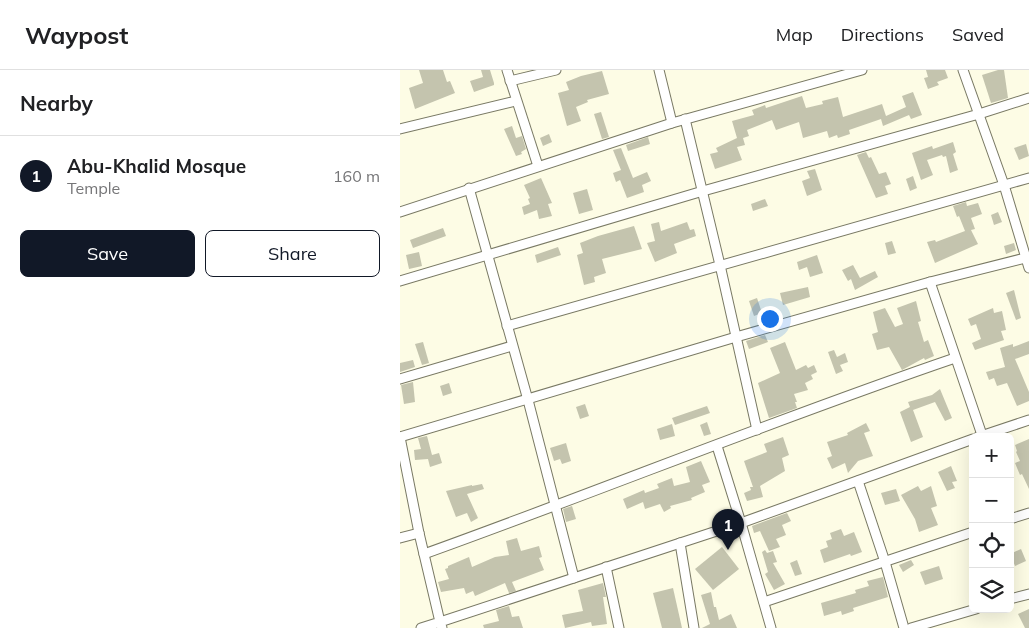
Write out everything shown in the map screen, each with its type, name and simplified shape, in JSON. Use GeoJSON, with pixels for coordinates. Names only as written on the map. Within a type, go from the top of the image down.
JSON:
{"type":"FeatureCollection","features":[{"type":"Feature","properties":{"kind":"street"},"geometry":{"type":"LineString","coordinates":[[507,70],[538,166]]}},
{"type":"Feature","properties":{"kind":"street"},"geometry":{"type":"LineString","coordinates":[[510,81],[556,70]]}},
{"type":"Feature","properties":{"kind":"street"},"geometry":{"type":"LineString","coordinates":[[659,70],[672,123]]}},
{"type":"Feature","properties":{"kind":"street"},"geometry":{"type":"LineString","coordinates":[[400,212],[685,119],[862,70]]}},
{"type":"Feature","properties":{"kind":"street"},"geometry":{"type":"LineString","coordinates":[[963,70],[1004,185],[1028,258],[1029,268]]}},
{"type":"Feature","properties":{"kind":"street"},"geometry":{"type":"LineString","coordinates":[[400,280],[1029,98]]}},
{"type":"Feature","properties":{"kind":"street"},"geometry":{"type":"LineString","coordinates":[[400,129],[516,101]]}},
{"type":"Feature","properties":{"kind":"street"},"geometry":{"type":"LineString","coordinates":[[685,119],[757,430]]}},
{"type":"Feature","properties":{"kind":"street"},"geometry":{"type":"LineString","coordinates":[[507,326],[1029,178]]}},
{"type":"Feature","properties":{"kind":"street"},"geometry":{"type":"LineString","coordinates":[[469,188],[528,400],[574,578]]}},
{"type":"Feature","properties":{"kind":"street"},"geometry":{"type":"LineString","coordinates":[[441,625],[419,533],[400,437],[736,337],[930,282],[1028,258]]}},
{"type":"Feature","properties":{"kind":"street"},"geometry":{"type":"LineString","coordinates":[[930,282],[955,358],[976,433]]}},
{"type":"Feature","properties":{"kind":"street"},"geometry":{"type":"LineString","coordinates":[[400,379],[512,346]]}},
{"type":"Feature","properties":{"kind":"street"},"geometry":{"type":"LineString","coordinates":[[424,554],[556,507],[757,430],[955,358]]}},
{"type":"Feature","properties":{"kind":"street"},"geometry":{"type":"LineString","coordinates":[[989,433],[1029,420]]}},
{"type":"Feature","properties":{"kind":"street"},"geometry":{"type":"LineString","coordinates":[[421,628],[441,625],[606,567],[741,523],[969,440]]}},
{"type":"Feature","properties":{"kind":"street"},"geometry":{"type":"LineString","coordinates":[[717,446],[771,628]]}},
{"type":"Feature","properties":{"kind":"street"},"geometry":{"type":"LineString","coordinates":[[858,481],[885,562],[904,628]]}},
{"type":"Feature","properties":{"kind":"street"},"geometry":{"type":"LineString","coordinates":[[1014,518],[1029,513]]}},
{"type":"Feature","properties":{"kind":"street"},"geometry":{"type":"LineString","coordinates":[[400,538],[419,533]]}},
{"type":"Feature","properties":{"kind":"street"},"geometry":{"type":"LineString","coordinates":[[764,602],[969,533]]}},
{"type":"Feature","properties":{"kind":"street"},"geometry":{"type":"LineString","coordinates":[[680,543],[694,628]]}},
{"type":"Feature","properties":{"kind":"street"},"geometry":{"type":"LineString","coordinates":[[606,567],[619,628]]}},
{"type":"Feature","properties":{"kind":"street"},"geometry":{"type":"LineString","coordinates":[[1014,598],[1029,594]]}},
{"type":"Feature","properties":{"kind":"street"},"geometry":{"type":"LineString","coordinates":[[911,628],[969,611]]}},
{"type":"Feature","properties":{"kind":"building"},"geometry":{"type":"Polygon","coordinates":[[[419,70],[443,70],[447,82],[450,81],[455,93],[415,109],[409,88],[423,83],[419,70]]]}},
{"type":"Feature","properties":{"kind":"building"},"geometry":{"type":"Polygon","coordinates":[[[481,70],[490,70],[494,85],[474,92],[470,81],[483,77],[481,70]]]}},
{"type":"Feature","properties":{"kind":"building"},"geometry":{"type":"Polygon","coordinates":[[[926,70],[945,70],[948,78],[937,82],[939,85],[928,89],[924,78],[928,77],[926,70]]]}},
{"type":"Feature","properties":{"kind":"building"},"geometry":{"type":"Polygon","coordinates":[[[1004,70],[1008,98],[991,103],[982,75],[1004,70]]]}},
{"type":"Feature","properties":{"kind":"building"},"geometry":{"type":"Polygon","coordinates":[[[602,71],[609,94],[587,100],[588,102],[576,107],[581,121],[567,126],[558,93],[569,90],[566,82],[602,71]]]}},
{"type":"Feature","properties":{"kind":"building"},"geometry":{"type":"Polygon","coordinates":[[[913,92],[922,115],[911,119],[909,115],[883,126],[881,119],[849,130],[850,134],[838,138],[837,135],[829,138],[827,131],[803,138],[799,122],[776,130],[772,120],[747,130],[749,136],[743,138],[745,145],[737,147],[742,160],[715,169],[710,154],[718,152],[716,148],[737,138],[732,121],[754,115],[752,110],[765,105],[766,108],[802,96],[806,108],[823,104],[822,101],[838,97],[843,117],[882,104],[886,116],[906,107],[902,96],[913,92]]]}},
{"type":"Feature","properties":{"kind":"building"},"geometry":{"type":"Polygon","coordinates":[[[601,112],[609,137],[602,139],[594,114],[601,112]]]}},
{"type":"Feature","properties":{"kind":"building"},"geometry":{"type":"Polygon","coordinates":[[[512,126],[516,138],[522,136],[526,149],[521,152],[522,154],[516,156],[504,129],[512,126]]]}},
{"type":"Feature","properties":{"kind":"building"},"geometry":{"type":"Polygon","coordinates":[[[549,134],[552,142],[543,146],[540,138],[549,134]]]}},
{"type":"Feature","properties":{"kind":"building"},"geometry":{"type":"Polygon","coordinates":[[[648,137],[650,144],[628,151],[626,145],[648,137]]]}},
{"type":"Feature","properties":{"kind":"building"},"geometry":{"type":"Polygon","coordinates":[[[953,142],[956,152],[953,154],[958,170],[950,173],[946,156],[943,157],[942,155],[927,160],[933,175],[921,180],[912,153],[932,146],[933,149],[953,142]]]}},
{"type":"Feature","properties":{"kind":"building"},"geometry":{"type":"Polygon","coordinates":[[[1026,144],[1029,156],[1019,160],[1014,148],[1026,144]]]}},
{"type":"Feature","properties":{"kind":"building"},"geometry":{"type":"Polygon","coordinates":[[[621,148],[633,178],[647,172],[651,181],[642,185],[644,192],[627,198],[620,180],[616,182],[613,173],[621,170],[613,150],[621,148]]]}},
{"type":"Feature","properties":{"kind":"building"},"geometry":{"type":"Polygon","coordinates":[[[866,152],[869,158],[871,157],[879,174],[886,172],[891,184],[885,186],[888,194],[876,198],[857,155],[866,152]]]}},
{"type":"Feature","properties":{"kind":"building"},"geometry":{"type":"Polygon","coordinates":[[[815,169],[822,190],[807,196],[802,181],[810,178],[807,171],[815,169]]]}},
{"type":"Feature","properties":{"kind":"building"},"geometry":{"type":"Polygon","coordinates":[[[913,176],[917,188],[910,191],[906,179],[913,176]]]}},
{"type":"Feature","properties":{"kind":"building"},"geometry":{"type":"Polygon","coordinates":[[[541,178],[552,203],[548,204],[552,216],[539,219],[537,210],[524,215],[522,207],[530,204],[528,199],[530,198],[524,185],[541,178]]]}},
{"type":"Feature","properties":{"kind":"building"},"geometry":{"type":"Polygon","coordinates":[[[587,189],[593,210],[579,214],[573,193],[587,189]]]}},
{"type":"Feature","properties":{"kind":"building"},"geometry":{"type":"Polygon","coordinates":[[[765,199],[768,206],[753,211],[751,204],[765,199]]]}},
{"type":"Feature","properties":{"kind":"building"},"geometry":{"type":"Polygon","coordinates":[[[966,202],[967,206],[978,203],[982,214],[971,218],[975,229],[971,230],[978,244],[935,263],[927,242],[935,240],[936,242],[965,231],[953,206],[966,202]]]}},
{"type":"Feature","properties":{"kind":"building"},"geometry":{"type":"Polygon","coordinates":[[[998,212],[1002,222],[994,225],[991,215],[998,212]]]}},
{"type":"Feature","properties":{"kind":"building"},"geometry":{"type":"Polygon","coordinates":[[[659,222],[661,231],[687,222],[690,230],[694,229],[696,236],[674,244],[677,253],[655,262],[647,243],[655,241],[651,224],[659,222]]]}},
{"type":"Feature","properties":{"kind":"building"},"geometry":{"type":"Polygon","coordinates":[[[634,226],[642,249],[602,259],[606,273],[594,277],[595,282],[584,285],[577,255],[583,253],[580,243],[634,226]]]}},
{"type":"Feature","properties":{"kind":"building"},"geometry":{"type":"Polygon","coordinates":[[[443,228],[446,236],[413,248],[410,240],[443,228]]]}},
{"type":"Feature","properties":{"kind":"building"},"geometry":{"type":"Polygon","coordinates":[[[892,241],[896,253],[888,255],[885,243],[892,241]]]}},
{"type":"Feature","properties":{"kind":"building"},"geometry":{"type":"Polygon","coordinates":[[[1014,243],[1016,250],[1006,254],[1004,246],[1014,243]]]}},
{"type":"Feature","properties":{"kind":"building"},"geometry":{"type":"Polygon","coordinates":[[[558,247],[561,255],[537,263],[535,255],[558,247]]]}},
{"type":"Feature","properties":{"kind":"building"},"geometry":{"type":"Polygon","coordinates":[[[419,252],[422,266],[409,269],[406,255],[419,252]]]}},
{"type":"Feature","properties":{"kind":"building"},"geometry":{"type":"Polygon","coordinates":[[[817,255],[823,273],[810,277],[807,267],[799,270],[797,262],[817,255]]]}},
{"type":"Feature","properties":{"kind":"building"},"geometry":{"type":"Polygon","coordinates":[[[853,265],[860,278],[875,271],[878,277],[855,290],[851,279],[848,281],[842,270],[853,265]]]}},
{"type":"Feature","properties":{"kind":"building"},"geometry":{"type":"Polygon","coordinates":[[[808,287],[810,297],[783,305],[780,293],[808,287]]]}},
{"type":"Feature","properties":{"kind":"building"},"geometry":{"type":"Polygon","coordinates":[[[1014,290],[1021,318],[1016,320],[1006,293],[1014,290]]]}},
{"type":"Feature","properties":{"kind":"building"},"geometry":{"type":"Polygon","coordinates":[[[757,298],[762,313],[754,316],[749,301],[757,298]]]}},
{"type":"Feature","properties":{"kind":"building"},"geometry":{"type":"Polygon","coordinates":[[[916,301],[921,321],[918,322],[924,342],[928,340],[934,356],[925,360],[924,358],[902,370],[889,347],[877,350],[872,334],[878,332],[873,312],[885,308],[895,327],[903,324],[897,308],[916,301]]]}},
{"type":"Feature","properties":{"kind":"building"},"geometry":{"type":"Polygon","coordinates":[[[993,308],[994,313],[1002,311],[1006,330],[1001,331],[1004,340],[975,350],[972,343],[981,339],[976,324],[971,326],[968,319],[993,308]]]}},
{"type":"Feature","properties":{"kind":"building"},"geometry":{"type":"Polygon","coordinates":[[[765,335],[768,342],[749,349],[746,341],[765,335]]]}},
{"type":"Feature","properties":{"kind":"building"},"geometry":{"type":"Polygon","coordinates":[[[1029,341],[1029,354],[1015,359],[1029,392],[1029,401],[1017,406],[1007,383],[997,386],[994,378],[989,380],[986,372],[1005,367],[1000,348],[1013,344],[1013,347],[1029,341]]]}},
{"type":"Feature","properties":{"kind":"building"},"geometry":{"type":"Polygon","coordinates":[[[423,342],[429,363],[422,365],[415,344],[423,342]]]}},
{"type":"Feature","properties":{"kind":"building"},"geometry":{"type":"Polygon","coordinates":[[[785,342],[796,370],[806,365],[808,368],[814,365],[817,372],[811,375],[813,379],[805,383],[808,390],[794,394],[797,408],[769,418],[758,383],[780,373],[770,348],[785,342]]]}},
{"type":"Feature","properties":{"kind":"building"},"geometry":{"type":"Polygon","coordinates":[[[834,350],[837,357],[845,353],[848,362],[840,365],[843,371],[836,374],[828,352],[834,350]]]}},
{"type":"Feature","properties":{"kind":"building"},"geometry":{"type":"Polygon","coordinates":[[[413,360],[415,367],[400,372],[400,363],[413,360]]]}},
{"type":"Feature","properties":{"kind":"building"},"geometry":{"type":"Polygon","coordinates":[[[413,382],[415,402],[404,404],[401,385],[413,382]]]}},
{"type":"Feature","properties":{"kind":"building"},"geometry":{"type":"Polygon","coordinates":[[[449,383],[452,393],[443,396],[440,386],[449,383]]]}},
{"type":"Feature","properties":{"kind":"building"},"geometry":{"type":"Polygon","coordinates":[[[940,389],[952,418],[945,421],[935,402],[913,410],[923,437],[911,442],[900,412],[910,407],[908,402],[932,395],[940,389]]]}},
{"type":"Feature","properties":{"kind":"building"},"geometry":{"type":"Polygon","coordinates":[[[585,404],[589,416],[580,419],[576,407],[585,404]]]}},
{"type":"Feature","properties":{"kind":"building"},"geometry":{"type":"Polygon","coordinates":[[[707,406],[710,413],[675,425],[672,418],[707,406]]]}},
{"type":"Feature","properties":{"kind":"building"},"geometry":{"type":"Polygon","coordinates":[[[707,422],[711,434],[704,436],[700,425],[707,422]]]}},
{"type":"Feature","properties":{"kind":"building"},"geometry":{"type":"Polygon","coordinates":[[[866,423],[870,431],[864,433],[873,456],[858,461],[848,473],[845,463],[832,469],[827,458],[832,456],[827,442],[848,435],[847,433],[866,423]]]}},
{"type":"Feature","properties":{"kind":"building"},"geometry":{"type":"Polygon","coordinates":[[[672,424],[675,436],[660,440],[657,429],[672,424]]]}},
{"type":"Feature","properties":{"kind":"building"},"geometry":{"type":"Polygon","coordinates":[[[427,436],[432,455],[439,453],[442,463],[430,467],[428,459],[415,460],[414,450],[421,449],[418,438],[427,436]]]}},
{"type":"Feature","properties":{"kind":"building"},"geometry":{"type":"Polygon","coordinates":[[[783,437],[789,455],[782,458],[785,471],[760,486],[763,497],[747,501],[744,493],[751,490],[750,487],[753,487],[744,461],[767,452],[764,444],[783,437]]]}},
{"type":"Feature","properties":{"kind":"building"},"geometry":{"type":"Polygon","coordinates":[[[1029,439],[1029,489],[1015,463],[1020,461],[1015,445],[1029,439]]]}},
{"type":"Feature","properties":{"kind":"building"},"geometry":{"type":"Polygon","coordinates":[[[566,443],[571,461],[562,464],[560,459],[554,461],[550,448],[566,443]]]}},
{"type":"Feature","properties":{"kind":"building"},"geometry":{"type":"Polygon","coordinates":[[[701,461],[710,482],[702,485],[705,492],[691,498],[692,500],[670,506],[671,508],[664,512],[660,504],[645,509],[643,502],[627,509],[623,499],[644,490],[645,493],[659,488],[657,484],[672,478],[674,486],[690,482],[686,467],[701,461]]]}},
{"type":"Feature","properties":{"kind":"building"},"geometry":{"type":"Polygon","coordinates":[[[951,466],[957,481],[952,482],[955,488],[947,491],[938,472],[951,466]]]}},
{"type":"Feature","properties":{"kind":"building"},"geometry":{"type":"Polygon","coordinates":[[[482,484],[484,489],[467,494],[478,518],[471,522],[467,513],[456,517],[446,491],[482,484]]]}},
{"type":"Feature","properties":{"kind":"building"},"geometry":{"type":"Polygon","coordinates":[[[918,486],[921,491],[931,486],[937,506],[931,508],[938,525],[919,532],[915,519],[901,495],[918,486]]]}},
{"type":"Feature","properties":{"kind":"building"},"geometry":{"type":"Polygon","coordinates":[[[896,489],[900,501],[885,505],[881,493],[896,489]]]}},
{"type":"Feature","properties":{"kind":"building"},"geometry":{"type":"Polygon","coordinates":[[[572,506],[576,519],[566,522],[563,509],[572,506]]]}},
{"type":"Feature","properties":{"kind":"building"},"geometry":{"type":"Polygon","coordinates":[[[787,513],[791,521],[782,525],[786,535],[776,539],[780,547],[769,551],[760,531],[754,533],[752,526],[787,513]]]}},
{"type":"Feature","properties":{"kind":"building"},"geometry":{"type":"Polygon","coordinates":[[[841,529],[844,536],[854,532],[862,552],[824,563],[820,550],[828,547],[826,541],[832,539],[830,533],[841,529]]]}},
{"type":"Feature","properties":{"kind":"building"},"geometry":{"type":"Polygon","coordinates":[[[517,538],[521,551],[539,546],[542,557],[539,558],[544,570],[512,582],[516,591],[509,593],[505,583],[475,596],[473,591],[466,594],[464,588],[441,592],[438,582],[449,579],[445,569],[448,566],[469,557],[472,567],[495,557],[509,555],[506,541],[517,538]]]}},
{"type":"Feature","properties":{"kind":"building"},"geometry":{"type":"Polygon","coordinates":[[[722,547],[739,569],[713,590],[695,569],[722,547]]]}},
{"type":"Feature","properties":{"kind":"building"},"geometry":{"type":"Polygon","coordinates":[[[1021,549],[1026,561],[1015,566],[1014,552],[1021,549]]]}},
{"type":"Feature","properties":{"kind":"building"},"geometry":{"type":"Polygon","coordinates":[[[765,550],[767,553],[773,551],[777,562],[773,563],[785,584],[774,590],[765,574],[768,572],[762,552],[765,550]]]}},
{"type":"Feature","properties":{"kind":"building"},"geometry":{"type":"Polygon","coordinates":[[[797,560],[802,574],[795,576],[790,563],[797,560]]]}},
{"type":"Feature","properties":{"kind":"building"},"geometry":{"type":"Polygon","coordinates":[[[911,560],[914,565],[903,572],[899,565],[911,560]]]}},
{"type":"Feature","properties":{"kind":"building"},"geometry":{"type":"Polygon","coordinates":[[[939,566],[943,579],[925,585],[920,572],[939,566]]]}},
{"type":"Feature","properties":{"kind":"building"},"geometry":{"type":"Polygon","coordinates":[[[883,577],[888,597],[853,608],[854,611],[842,615],[841,611],[824,616],[821,603],[856,593],[855,590],[869,586],[867,581],[883,577]]]}},
{"type":"Feature","properties":{"kind":"building"},"geometry":{"type":"Polygon","coordinates":[[[603,583],[606,597],[603,597],[607,624],[592,626],[591,622],[565,628],[562,615],[583,611],[578,590],[603,583]]]}},
{"type":"Feature","properties":{"kind":"building"},"geometry":{"type":"Polygon","coordinates":[[[673,588],[682,628],[662,628],[653,593],[673,588]]]}},
{"type":"Feature","properties":{"kind":"building"},"geometry":{"type":"Polygon","coordinates":[[[711,592],[719,620],[731,614],[737,628],[702,628],[710,624],[701,595],[711,592]]]}},
{"type":"Feature","properties":{"kind":"building"},"geometry":{"type":"Polygon","coordinates":[[[509,606],[512,617],[519,616],[523,628],[484,628],[483,625],[499,621],[496,610],[509,606]]]}},
{"type":"Feature","properties":{"kind":"building"},"geometry":{"type":"Polygon","coordinates":[[[1029,609],[1029,628],[1025,628],[1018,614],[1029,609]]]}},
{"type":"Feature","properties":{"kind":"place","name":"Abu-Khalid Mosque"},"geometry":{"type":"Point","coordinates":[728,550]}}]}
